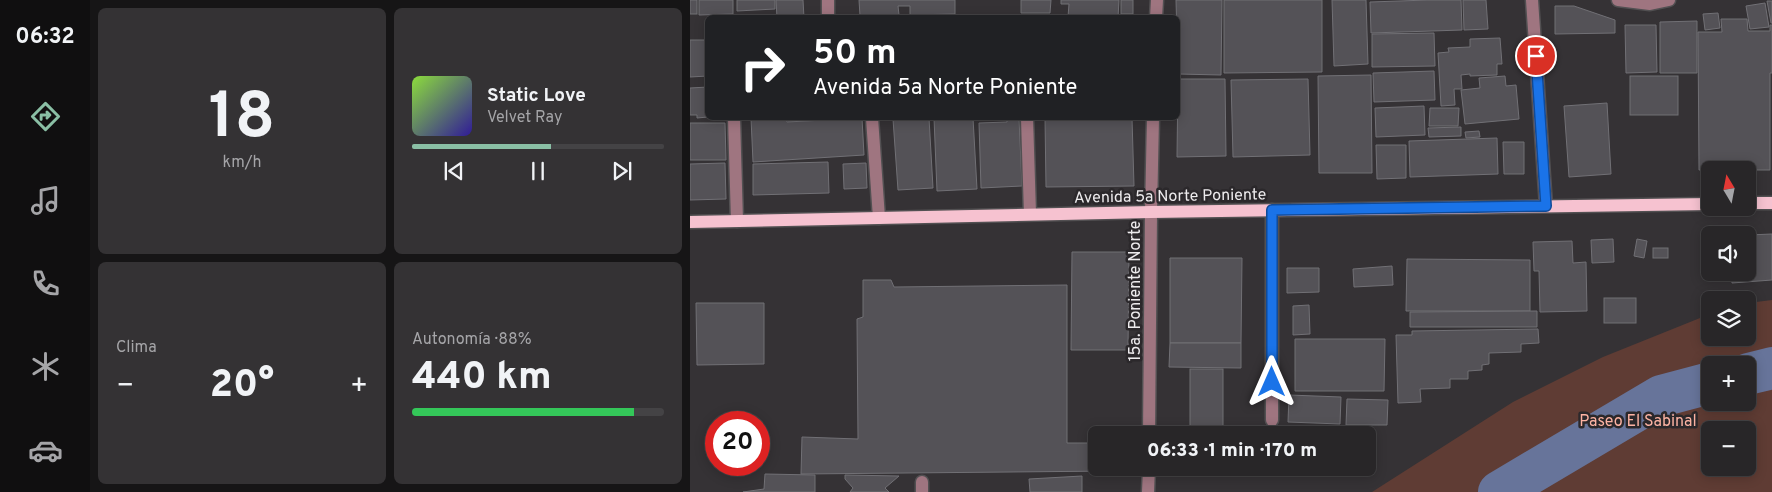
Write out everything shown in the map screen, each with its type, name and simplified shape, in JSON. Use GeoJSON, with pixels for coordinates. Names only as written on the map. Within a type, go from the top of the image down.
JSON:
{"type":"FeatureCollection","features":[{"type":"Feature","properties":{"kind":"main road"},"geometry":{"type":"LineString","coordinates":[[1756,203],[1772,203]]}},
{"type":"Feature","properties":{"kind":"main road","name":"Avenida 5a Norte Poniente"},"geometry":{"type":"LineString","coordinates":[[690,222],[1030,214],[1701,204]]}},
{"type":"Feature","properties":{"kind":"street"},"geometry":{"type":"LineString","coordinates":[[828,0],[828,15]]}},
{"type":"Feature","properties":{"kind":"street"},"geometry":{"type":"LineString","coordinates":[[1156,15],[1157,0]]}},
{"type":"Feature","properties":{"kind":"street"},"geometry":{"type":"LineString","coordinates":[[1532,0],[1546,206]]}},
{"type":"Feature","properties":{"kind":"street"},"geometry":{"type":"LineString","coordinates":[[1618,0],[1650,4],[1669,0]]}},
{"type":"Feature","properties":{"kind":"street"},"geometry":{"type":"LineString","coordinates":[[734,120],[737,221]]}},
{"type":"Feature","properties":{"kind":"street"},"geometry":{"type":"LineString","coordinates":[[872,120],[879,218]]}},
{"type":"Feature","properties":{"kind":"street"},"geometry":{"type":"LineString","coordinates":[[1027,120],[1030,214]]}},
{"type":"Feature","properties":{"kind":"street","name":"15a. Poniente Norte"},"geometry":{"type":"LineString","coordinates":[[1149,426],[1153,120]]}},
{"type":"Feature","properties":{"kind":"street"},"geometry":{"type":"LineString","coordinates":[[1272,210],[1272,420]]}},
{"type":"Feature","properties":{"kind":"street"},"geometry":{"type":"LineString","coordinates":[[1148,476],[1148,492]]}},
{"type":"Feature","properties":{"kind":"green space","name":"Paseo El Sabinal"},"geometry":{"type":"Polygon","coordinates":[[[1772,300],[1772,492],[1372,492],[1513,402],[1603,357],[1701,318],[1701,346],[1756,346],[1756,302],[1772,300]]]}},
{"type":"Feature","properties":{"kind":"building"},"geometry":{"type":"Polygon","coordinates":[[[690,0],[697,0],[697,14],[690,14],[690,0]]]}},
{"type":"Feature","properties":{"kind":"building"},"geometry":{"type":"Polygon","coordinates":[[[699,0],[733,0],[733,14],[699,15],[699,0]]]}},
{"type":"Feature","properties":{"kind":"building"},"geometry":{"type":"Polygon","coordinates":[[[737,0],[775,0],[775,9],[737,11],[737,0]]]}},
{"type":"Feature","properties":{"kind":"building"},"geometry":{"type":"Polygon","coordinates":[[[776,0],[803,0],[804,15],[777,15],[776,0]]]}},
{"type":"Feature","properties":{"kind":"building"},"geometry":{"type":"Polygon","coordinates":[[[859,0],[955,0],[955,14],[910,15],[910,6],[898,6],[899,15],[860,15],[859,0]]]}},
{"type":"Feature","properties":{"kind":"building"},"geometry":{"type":"Polygon","coordinates":[[[1021,0],[1051,0],[1050,13],[1021,13],[1021,0]]]}},
{"type":"Feature","properties":{"kind":"building"},"geometry":{"type":"Polygon","coordinates":[[[1061,0],[1119,0],[1118,15],[1068,15],[1069,4],[1061,4],[1061,0]]]}},
{"type":"Feature","properties":{"kind":"building"},"geometry":{"type":"Polygon","coordinates":[[[1121,0],[1133,0],[1133,14],[1121,14],[1121,0]]]}},
{"type":"Feature","properties":{"kind":"building"},"geometry":{"type":"Polygon","coordinates":[[[1176,0],[1222,0],[1221,75],[1180,74],[1180,15],[1176,15],[1176,0]]]}},
{"type":"Feature","properties":{"kind":"building"},"geometry":{"type":"Polygon","coordinates":[[[1224,0],[1322,0],[1322,72],[1224,73],[1224,0]]]}},
{"type":"Feature","properties":{"kind":"building"},"geometry":{"type":"Polygon","coordinates":[[[1332,0],[1366,0],[1368,64],[1334,66],[1332,0]]]}},
{"type":"Feature","properties":{"kind":"building"},"geometry":{"type":"Polygon","coordinates":[[[1461,0],[1462,30],[1371,33],[1370,2],[1461,0]]]}},
{"type":"Feature","properties":{"kind":"building"},"geometry":{"type":"Polygon","coordinates":[[[1463,0],[1486,0],[1488,29],[1464,30],[1463,0]]]}},
{"type":"Feature","properties":{"kind":"building"},"geometry":{"type":"Polygon","coordinates":[[[1767,1],[1772,1],[1772,23],[1771,23],[1767,1]]]}},
{"type":"Feature","properties":{"kind":"building"},"geometry":{"type":"Polygon","coordinates":[[[1765,3],[1769,27],[1750,29],[1746,6],[1765,3]]]}},
{"type":"Feature","properties":{"kind":"building"},"geometry":{"type":"Polygon","coordinates":[[[1555,6],[1574,6],[1615,20],[1615,33],[1555,34],[1555,6]]]}},
{"type":"Feature","properties":{"kind":"building"},"geometry":{"type":"Polygon","coordinates":[[[1718,13],[1720,28],[1705,30],[1703,14],[1718,13]]]}},
{"type":"Feature","properties":{"kind":"building"},"geometry":{"type":"Polygon","coordinates":[[[1721,19],[1747,19],[1748,31],[1770,31],[1770,25],[1772,25],[1770,170],[1756,170],[1756,161],[1701,161],[1701,170],[1699,170],[1698,32],[1722,32],[1721,19]]]}},
{"type":"Feature","properties":{"kind":"building"},"geometry":{"type":"Polygon","coordinates":[[[1697,21],[1697,73],[1660,73],[1660,22],[1697,21]]]}},
{"type":"Feature","properties":{"kind":"building"},"geometry":{"type":"Polygon","coordinates":[[[1625,25],[1656,25],[1657,72],[1626,73],[1625,25]]]}},
{"type":"Feature","properties":{"kind":"building"},"geometry":{"type":"Polygon","coordinates":[[[1434,33],[1435,66],[1372,67],[1372,34],[1434,33]]]}},
{"type":"Feature","properties":{"kind":"building"},"geometry":{"type":"Polygon","coordinates":[[[1500,38],[1502,64],[1497,64],[1497,75],[1461,75],[1462,89],[1454,89],[1455,105],[1441,106],[1438,53],[1449,52],[1448,48],[1470,47],[1470,39],[1500,38]]]}},
{"type":"Feature","properties":{"kind":"building"},"geometry":{"type":"Polygon","coordinates":[[[690,40],[705,40],[705,76],[690,77],[690,40]]]}},
{"type":"Feature","properties":{"kind":"building"},"geometry":{"type":"Polygon","coordinates":[[[1434,71],[1435,100],[1374,102],[1373,73],[1434,71]]]}},
{"type":"Feature","properties":{"kind":"building"},"geometry":{"type":"Polygon","coordinates":[[[1371,75],[1372,173],[1319,173],[1318,76],[1371,75]]]}},
{"type":"Feature","properties":{"kind":"building"},"geometry":{"type":"Polygon","coordinates":[[[1505,76],[1506,86],[1516,85],[1519,119],[1465,124],[1461,90],[1480,88],[1479,78],[1505,76]]]}},
{"type":"Feature","properties":{"kind":"building"},"geometry":{"type":"Polygon","coordinates":[[[1630,76],[1678,76],[1678,115],[1630,115],[1630,76]]]}},
{"type":"Feature","properties":{"kind":"building"},"geometry":{"type":"Polygon","coordinates":[[[1180,79],[1225,79],[1226,156],[1177,157],[1177,120],[1180,120],[1180,79]]]}},
{"type":"Feature","properties":{"kind":"building"},"geometry":{"type":"Polygon","coordinates":[[[1308,79],[1310,155],[1233,157],[1231,80],[1308,79]]]}},
{"type":"Feature","properties":{"kind":"building"},"geometry":{"type":"Polygon","coordinates":[[[705,87],[705,117],[697,118],[697,115],[690,115],[690,88],[705,87]]]}},
{"type":"Feature","properties":{"kind":"building"},"geometry":{"type":"Polygon","coordinates":[[[1607,103],[1611,174],[1569,177],[1564,106],[1607,103]]]}},
{"type":"Feature","properties":{"kind":"building"},"geometry":{"type":"Polygon","coordinates":[[[1424,106],[1425,135],[1376,137],[1375,108],[1424,106]]]}},
{"type":"Feature","properties":{"kind":"building"},"geometry":{"type":"Polygon","coordinates":[[[1430,108],[1459,108],[1458,126],[1429,126],[1430,108]]]}},
{"type":"Feature","properties":{"kind":"building"},"geometry":{"type":"Polygon","coordinates":[[[751,120],[786,120],[787,122],[862,120],[864,155],[753,162],[751,120]]]}},
{"type":"Feature","properties":{"kind":"building"},"geometry":{"type":"Polygon","coordinates":[[[893,120],[929,120],[933,188],[898,190],[893,120]]]}},
{"type":"Feature","properties":{"kind":"building"},"geometry":{"type":"Polygon","coordinates":[[[934,120],[973,120],[977,189],[937,191],[934,120]]]}},
{"type":"Feature","properties":{"kind":"building"},"geometry":{"type":"Polygon","coordinates":[[[1007,120],[1019,120],[1022,186],[981,188],[979,123],[1007,122],[1007,120]]]}},
{"type":"Feature","properties":{"kind":"building"},"geometry":{"type":"Polygon","coordinates":[[[1045,120],[1132,120],[1134,186],[1046,187],[1045,120]]]}},
{"type":"Feature","properties":{"kind":"building"},"geometry":{"type":"Polygon","coordinates":[[[690,123],[725,123],[726,160],[690,160],[690,123]]]}},
{"type":"Feature","properties":{"kind":"building"},"geometry":{"type":"Polygon","coordinates":[[[1461,127],[1461,136],[1429,137],[1428,128],[1461,127]]]}},
{"type":"Feature","properties":{"kind":"building"},"geometry":{"type":"Polygon","coordinates":[[[1479,131],[1480,137],[1466,138],[1465,132],[1479,131]]]}},
{"type":"Feature","properties":{"kind":"building"},"geometry":{"type":"Polygon","coordinates":[[[1497,138],[1498,174],[1410,177],[1409,141],[1497,138]]]}},
{"type":"Feature","properties":{"kind":"building"},"geometry":{"type":"Polygon","coordinates":[[[1503,142],[1524,142],[1524,174],[1504,174],[1503,142]]]}},
{"type":"Feature","properties":{"kind":"building"},"geometry":{"type":"Polygon","coordinates":[[[1376,145],[1406,145],[1406,178],[1377,179],[1376,145]]]}},
{"type":"Feature","properties":{"kind":"building"},"geometry":{"type":"Polygon","coordinates":[[[828,162],[829,193],[753,195],[753,164],[828,162]]]}},
{"type":"Feature","properties":{"kind":"building"},"geometry":{"type":"Polygon","coordinates":[[[725,163],[726,199],[690,200],[690,164],[725,163]]]}},
{"type":"Feature","properties":{"kind":"building"},"geometry":{"type":"Polygon","coordinates":[[[866,163],[867,188],[844,189],[843,164],[866,163]]]}},
{"type":"Feature","properties":{"kind":"building"},"geometry":{"type":"Polygon","coordinates":[[[1772,234],[1772,280],[1732,283],[1732,281],[1756,281],[1756,235],[1772,234]]]}},
{"type":"Feature","properties":{"kind":"building"},"geometry":{"type":"Polygon","coordinates":[[[1613,239],[1614,262],[1592,263],[1591,240],[1613,239]]]}},
{"type":"Feature","properties":{"kind":"building"},"geometry":{"type":"Polygon","coordinates":[[[1637,239],[1647,241],[1644,258],[1634,256],[1637,239]]]}},
{"type":"Feature","properties":{"kind":"building"},"geometry":{"type":"Polygon","coordinates":[[[1572,241],[1573,263],[1586,262],[1587,311],[1540,312],[1539,271],[1534,271],[1533,242],[1572,241]]]}},
{"type":"Feature","properties":{"kind":"building"},"geometry":{"type":"Polygon","coordinates":[[[1653,248],[1668,248],[1668,258],[1653,258],[1653,248]]]}},
{"type":"Feature","properties":{"kind":"building"},"geometry":{"type":"Polygon","coordinates":[[[1072,252],[1129,252],[1128,350],[1071,350],[1072,252]]]}},
{"type":"Feature","properties":{"kind":"building"},"geometry":{"type":"Polygon","coordinates":[[[1170,258],[1242,258],[1241,343],[1170,343],[1170,258]]]}},
{"type":"Feature","properties":{"kind":"building"},"geometry":{"type":"Polygon","coordinates":[[[1407,259],[1530,260],[1530,311],[1406,311],[1407,259]]]}},
{"type":"Feature","properties":{"kind":"building"},"geometry":{"type":"Polygon","coordinates":[[[1392,266],[1393,285],[1354,287],[1353,269],[1392,266]]]}},
{"type":"Feature","properties":{"kind":"building"},"geometry":{"type":"Polygon","coordinates":[[[1287,268],[1319,268],[1319,292],[1287,293],[1287,268]]]}},
{"type":"Feature","properties":{"kind":"building"},"geometry":{"type":"Polygon","coordinates":[[[863,280],[891,280],[894,287],[1067,285],[1067,443],[1088,443],[1088,471],[801,474],[802,437],[858,439],[857,319],[863,317],[863,280]]]}},
{"type":"Feature","properties":{"kind":"building"},"geometry":{"type":"Polygon","coordinates":[[[1604,298],[1636,298],[1636,323],[1604,323],[1604,298]]]}},
{"type":"Feature","properties":{"kind":"building"},"geometry":{"type":"Polygon","coordinates":[[[696,303],[764,303],[764,364],[697,365],[696,303]]]}},
{"type":"Feature","properties":{"kind":"building"},"geometry":{"type":"Polygon","coordinates":[[[1309,305],[1310,334],[1293,335],[1293,306],[1309,305]]]}},
{"type":"Feature","properties":{"kind":"building"},"geometry":{"type":"Polygon","coordinates":[[[1537,311],[1537,327],[1410,327],[1410,312],[1537,311]]]}},
{"type":"Feature","properties":{"kind":"building"},"geometry":{"type":"Polygon","coordinates":[[[1538,329],[1539,343],[1521,344],[1521,352],[1489,353],[1489,364],[1482,365],[1482,370],[1468,371],[1468,379],[1450,379],[1450,388],[1420,389],[1421,402],[1398,403],[1396,335],[1412,335],[1412,331],[1538,329]]]}},
{"type":"Feature","properties":{"kind":"building"},"geometry":{"type":"Polygon","coordinates":[[[1295,339],[1385,339],[1384,391],[1295,391],[1295,339]]]}},
{"type":"Feature","properties":{"kind":"building"},"geometry":{"type":"Polygon","coordinates":[[[1170,343],[1241,343],[1241,368],[1169,367],[1170,343]]]}},
{"type":"Feature","properties":{"kind":"building"},"geometry":{"type":"Polygon","coordinates":[[[1190,369],[1223,369],[1223,426],[1190,426],[1190,369]]]}},
{"type":"Feature","properties":{"kind":"building"},"geometry":{"type":"Polygon","coordinates":[[[1289,395],[1341,397],[1340,424],[1288,422],[1289,395]]]}},
{"type":"Feature","properties":{"kind":"building"},"geometry":{"type":"Polygon","coordinates":[[[1347,399],[1388,400],[1387,425],[1346,425],[1347,399]]]}},
{"type":"Feature","properties":{"kind":"building"},"geometry":{"type":"Polygon","coordinates":[[[770,474],[815,475],[815,492],[743,492],[764,489],[765,476],[770,476],[770,474]]]}},
{"type":"Feature","properties":{"kind":"building"},"geometry":{"type":"Polygon","coordinates":[[[845,475],[899,476],[885,488],[889,492],[850,492],[853,488],[845,479],[845,475]]]}},
{"type":"Feature","properties":{"kind":"building"},"geometry":{"type":"Polygon","coordinates":[[[1082,476],[1082,492],[1030,492],[1029,479],[1082,476]]]}},
{"type":"Feature","properties":{"kind":"waterway"},"geometry":{"type":"LineString","coordinates":[[1756,372],[1772,368]]}},
{"type":"Feature","properties":{"kind":"waterway"},"geometry":{"type":"LineString","coordinates":[[1499,492],[1661,396],[1701,385]]}},
{"type":"Feature","properties":{"kind":"route"},"geometry":{"type":"LineString","coordinates":[[1272,382],[1272,210],[1546,206],[1536,56]]}}]}
